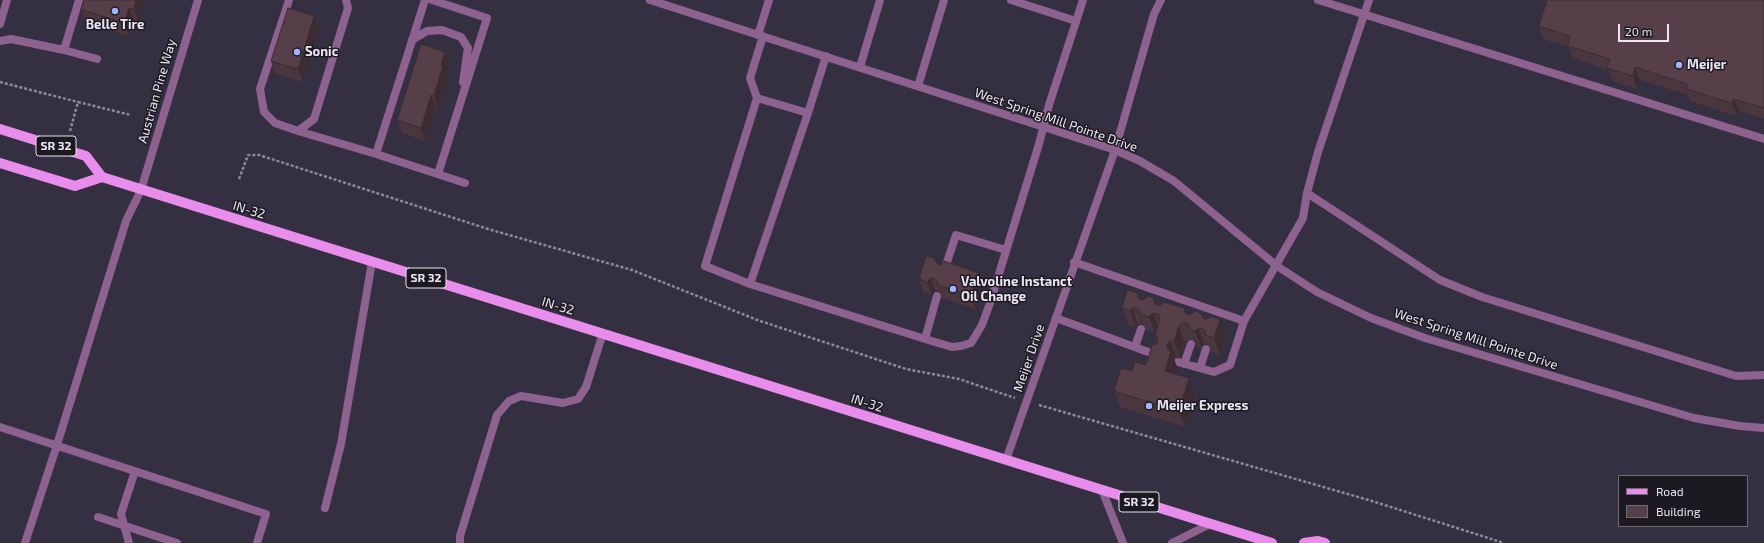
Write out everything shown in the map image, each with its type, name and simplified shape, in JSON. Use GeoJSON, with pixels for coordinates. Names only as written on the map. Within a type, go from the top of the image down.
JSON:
{"type":"FeatureCollection","features":[{"type":"Feature","properties":{"kind":"main road","name":"SR 32"},"geometry":{"type":"LineString","coordinates":[[0,129],[86,156],[102,177],[75,186],[0,163]]}},
{"type":"Feature","properties":{"kind":"main road","name":"IN-32"},"geometry":{"type":"LineString","coordinates":[[102,177],[1006,460]]}},
{"type":"Feature","properties":{"kind":"main road","name":"SR 32"},"geometry":{"type":"LineString","coordinates":[[1006,460],[1272,543]]}},
{"type":"Feature","properties":{"kind":"main road"},"geometry":{"type":"LineString","coordinates":[[1304,543],[1318,541],[1325,543]]}},
{"type":"Feature","properties":{"kind":"street"},"geometry":{"type":"LineString","coordinates":[[0,24],[7,0]]}},
{"type":"Feature","properties":{"kind":"street"},"geometry":{"type":"LineString","coordinates":[[64,50],[79,0]]}},
{"type":"Feature","properties":{"kind":"street","name":"Austrian Pine Way"},"geometry":{"type":"LineString","coordinates":[[25,543],[57,445],[126,221],[141,190],[198,0]]}},
{"type":"Feature","properties":{"kind":"street"},"geometry":{"type":"LineString","coordinates":[[289,0],[260,90],[264,112],[275,123],[465,183]]}},
{"type":"Feature","properties":{"kind":"street"},"geometry":{"type":"LineString","coordinates":[[298,131],[314,119],[348,8],[346,0]]}},
{"type":"Feature","properties":{"kind":"street"},"geometry":{"type":"LineString","coordinates":[[376,154],[425,0]]}},
{"type":"Feature","properties":{"kind":"street"},"geometry":{"type":"LineString","coordinates":[[432,0],[487,18],[438,174]]}},
{"type":"Feature","properties":{"kind":"street","name":"West Spring Mill Pointe Drive"},"geometry":{"type":"LineString","coordinates":[[650,0],[860,67],[1042,128],[1115,150],[1140,161],[1174,180],[1277,266],[1317,292],[1371,318],[1424,338],[1694,418],[1740,426],[1764,428]]}},
{"type":"Feature","properties":{"kind":"street"},"geometry":{"type":"LineString","coordinates":[[769,0],[750,78],[757,98],[704,266],[750,284],[952,347],[971,343],[982,325],[1083,0]]}},
{"type":"Feature","properties":{"kind":"street"},"geometry":{"type":"LineString","coordinates":[[860,67],[878,0]]}},
{"type":"Feature","properties":{"kind":"street"},"geometry":{"type":"LineString","coordinates":[[918,86],[944,0]]}},
{"type":"Feature","properties":{"kind":"street"},"geometry":{"type":"LineString","coordinates":[[1011,0],[1076,20]]}},
{"type":"Feature","properties":{"kind":"street","name":"Meijer Drive"},"geometry":{"type":"LineString","coordinates":[[1006,460],[1074,262],[1115,150],[1154,14],[1161,0]]}},
{"type":"Feature","properties":{"kind":"street"},"geometry":{"type":"LineString","coordinates":[[1318,0],[1764,139]]}},
{"type":"Feature","properties":{"kind":"street"},"geometry":{"type":"LineString","coordinates":[[1190,344],[1181,363],[1214,372],[1230,365],[1244,321],[1277,266],[1303,218],[1307,193],[1318,152],[1363,14],[1369,0]]}},
{"type":"Feature","properties":{"kind":"street"},"geometry":{"type":"LineString","coordinates":[[412,40],[427,31],[442,30],[461,37],[468,48],[460,104]]}},
{"type":"Feature","properties":{"kind":"street"},"geometry":{"type":"LineString","coordinates":[[0,41],[11,39],[64,50],[97,59]]}},
{"type":"Feature","properties":{"kind":"street"},"geometry":{"type":"LineString","coordinates":[[750,284],[826,56]]}},
{"type":"Feature","properties":{"kind":"street"},"geometry":{"type":"LineString","coordinates":[[757,98],[808,113]]}},
{"type":"Feature","properties":{"kind":"street"},"geometry":{"type":"LineString","coordinates":[[1307,193],[1440,280],[1482,297],[1736,376],[1764,375]]}},
{"type":"Feature","properties":{"kind":"street"},"geometry":{"type":"LineString","coordinates":[[944,272],[956,235],[1006,250]]}},
{"type":"Feature","properties":{"kind":"street"},"geometry":{"type":"LineString","coordinates":[[325,508],[342,444],[372,262]]}},
{"type":"Feature","properties":{"kind":"street"},"geometry":{"type":"LineString","coordinates":[[1074,262],[1154,294],[1244,321]]}},
{"type":"Feature","properties":{"kind":"street"},"geometry":{"type":"LineString","coordinates":[[925,339],[937,296]]}},
{"type":"Feature","properties":{"kind":"street"},"geometry":{"type":"LineString","coordinates":[[1056,318],[1135,347],[1156,352]]}},
{"type":"Feature","properties":{"kind":"street"},"geometry":{"type":"LineString","coordinates":[[1135,347],[1141,329]]}},
{"type":"Feature","properties":{"kind":"street"},"geometry":{"type":"LineString","coordinates":[[460,543],[460,536],[497,415],[509,401],[521,396],[563,403],[578,399],[586,387],[603,333]]}},
{"type":"Feature","properties":{"kind":"street"},"geometry":{"type":"LineString","coordinates":[[1200,368],[1206,349]]}},
{"type":"Feature","properties":{"kind":"street"},"geometry":{"type":"LineString","coordinates":[[0,427],[266,514],[257,543]]}},
{"type":"Feature","properties":{"kind":"street"},"geometry":{"type":"LineString","coordinates":[[129,543],[123,526],[121,514],[135,471]]}},
{"type":"Feature","properties":{"kind":"street"},"geometry":{"type":"LineString","coordinates":[[1102,490],[1122,543]]}},
{"type":"Feature","properties":{"kind":"street"},"geometry":{"type":"LineString","coordinates":[[98,517],[177,543]]}},
{"type":"Feature","properties":{"kind":"street"},"geometry":{"type":"LineString","coordinates":[[1172,543],[1210,524]]}},
{"type":"Feature","properties":{"kind":"path"},"geometry":{"type":"LineString","coordinates":[[0,82],[131,115]]}},
{"type":"Feature","properties":{"kind":"path"},"geometry":{"type":"LineString","coordinates":[[70,131],[78,102]]}},
{"type":"Feature","properties":{"kind":"path"},"geometry":{"type":"LineString","coordinates":[[240,179],[248,155],[260,155],[488,229],[632,270],[760,321],[906,369],[959,379],[1026,402],[1372,501],[1504,543]]}},
{"type":"Feature","properties":{"kind":"building"},"geometry":{"type":"Polygon","coordinates":[[[84,0],[136,0],[134,9],[129,8],[124,23],[81,9],[84,0]]]}},
{"type":"Feature","properties":{"kind":"building","name":"Meijer"},"geometry":{"type":"Polygon","coordinates":[[[1547,0],[1764,0],[1764,108],[1734,99],[1732,103],[1686,89],[1687,84],[1635,67],[1633,76],[1607,68],[1610,59],[1568,46],[1570,36],[1539,26],[1547,0]]]}},
{"type":"Feature","properties":{"kind":"building"},"geometry":{"type":"Polygon","coordinates":[[[288,8],[314,16],[298,69],[271,61],[288,8]]]}},
{"type":"Feature","properties":{"kind":"building"},"geometry":{"type":"Polygon","coordinates":[[[421,44],[445,52],[441,65],[443,65],[434,96],[431,95],[421,128],[397,120],[421,44]]]}},
{"type":"Feature","properties":{"kind":"building"},"geometry":{"type":"Polygon","coordinates":[[[926,256],[934,258],[937,264],[941,265],[944,261],[979,273],[971,296],[938,285],[938,282],[934,278],[931,278],[927,282],[919,279],[926,256]]]}},
{"type":"Feature","properties":{"kind":"building"},"geometry":{"type":"Polygon","coordinates":[[[1127,290],[1137,293],[1138,298],[1141,300],[1145,299],[1147,296],[1154,298],[1154,302],[1157,305],[1161,305],[1164,302],[1184,308],[1185,313],[1188,315],[1192,314],[1194,311],[1201,313],[1204,319],[1208,319],[1211,316],[1220,320],[1214,338],[1205,335],[1205,331],[1202,328],[1195,331],[1190,330],[1189,325],[1184,322],[1179,326],[1174,341],[1170,341],[1167,344],[1167,348],[1171,351],[1165,371],[1189,378],[1179,411],[1114,391],[1121,368],[1132,371],[1135,362],[1146,365],[1152,345],[1156,344],[1158,341],[1158,337],[1155,335],[1160,320],[1158,314],[1153,313],[1149,317],[1140,314],[1139,309],[1136,308],[1132,308],[1130,311],[1122,308],[1127,290]]]}},
{"type":"Feature","properties":{"kind":"place","name":"Belle Tire"},"geometry":{"type":"Point","coordinates":[115,11]}},
{"type":"Feature","properties":{"kind":"place","name":"Sonic"},"geometry":{"type":"Point","coordinates":[297,52]}},
{"type":"Feature","properties":{"kind":"place","name":"Meijer"},"geometry":{"type":"Point","coordinates":[1679,65]}},
{"type":"Feature","properties":{"kind":"place","name":"Valvoline Instanct Oil Change"},"geometry":{"type":"Point","coordinates":[953,289]}},
{"type":"Feature","properties":{"kind":"place","name":"Meijer Express"},"geometry":{"type":"Point","coordinates":[1149,406]}}]}
